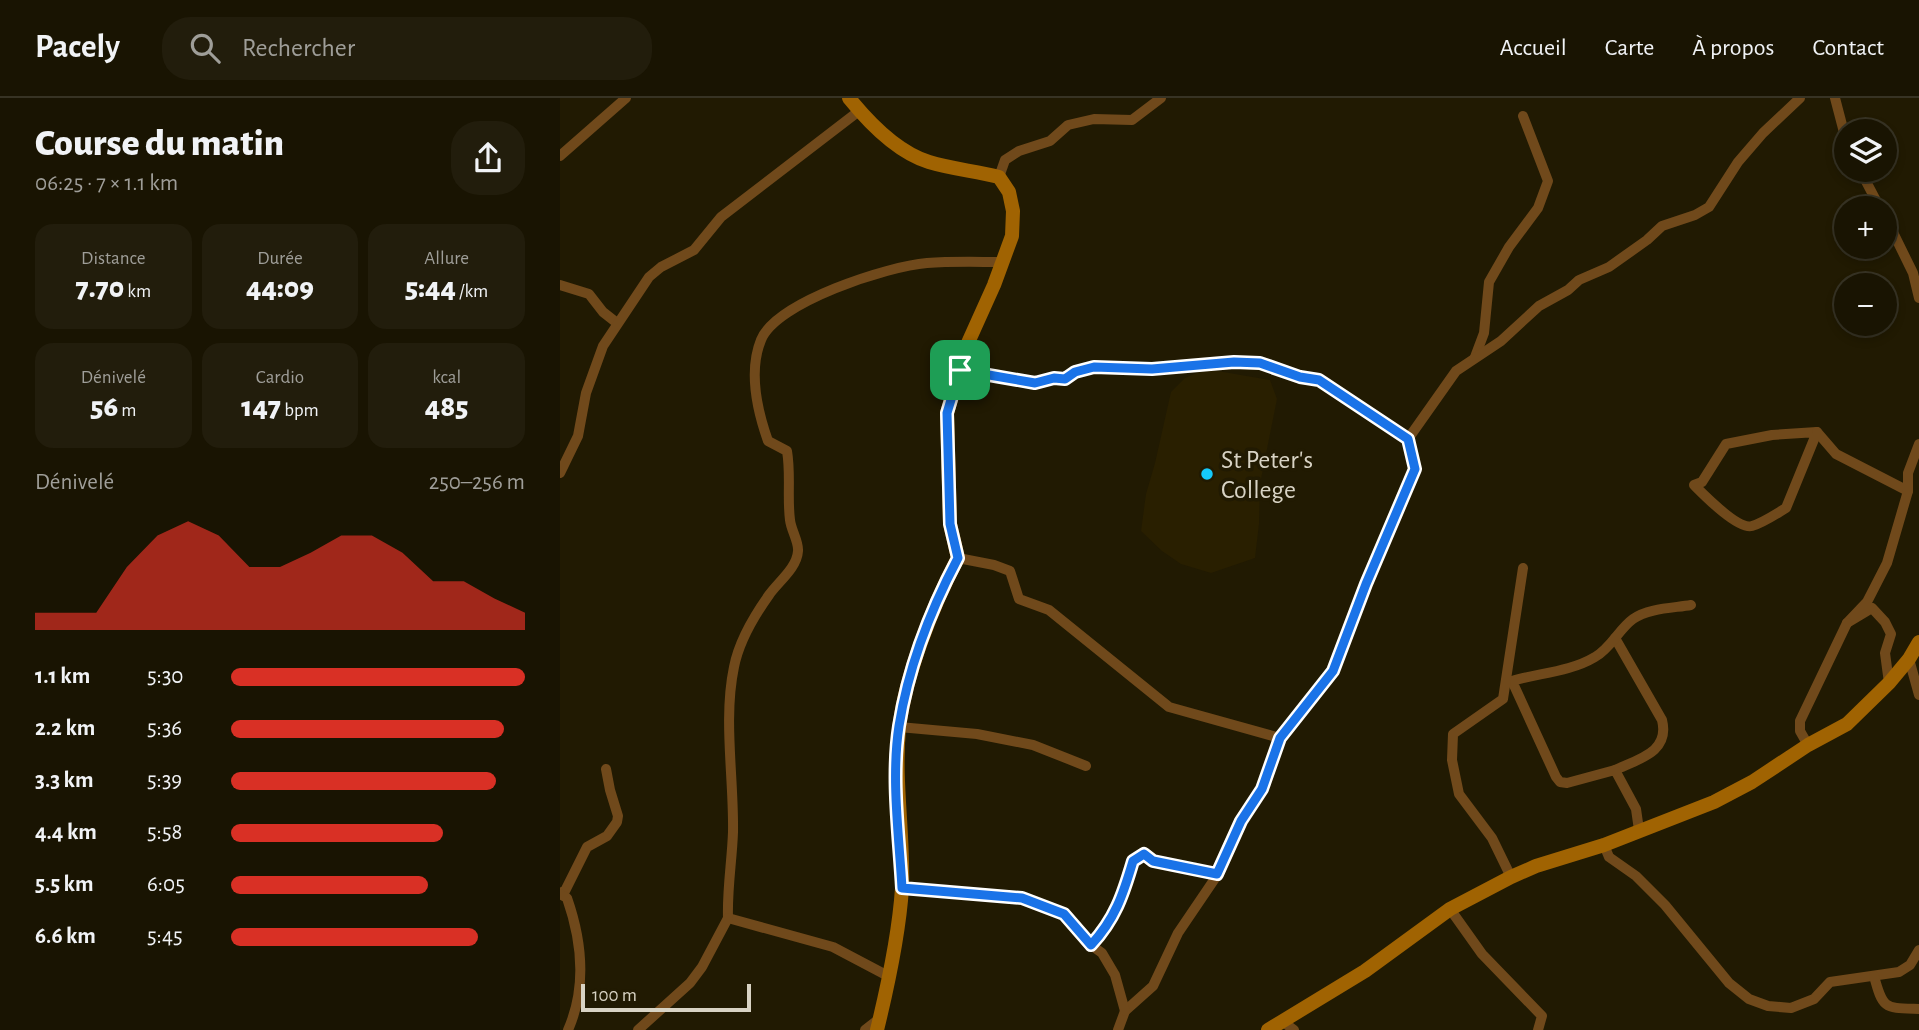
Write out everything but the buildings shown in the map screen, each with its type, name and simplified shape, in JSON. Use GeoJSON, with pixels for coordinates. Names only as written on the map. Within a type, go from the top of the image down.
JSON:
{"type":"FeatureCollection","features":[{"type":"Feature","properties":{"kind":"main road"},"geometry":{"type":"LineString","coordinates":[[849,98],[874,127],[900,147],[927,161],[999,177],[1009,192],[1013,211],[1012,236],[967,345],[947,413],[950,524],[958,558],[944,585],[912,672],[899,727],[897,782],[902,888],[878,1025]]}},
{"type":"Feature","properties":{"kind":"main road"},"geometry":{"type":"LineString","coordinates":[[1268,1030],[1288,1025],[1450,909],[1511,877],[1536,866],[1604,845],[1714,802],[1752,782],[1808,745],[1847,724],[1889,683],[1919,642]]}},
{"type":"Feature","properties":{"kind":"street"},"geometry":{"type":"LineString","coordinates":[[560,156],[626,98]]}},
{"type":"Feature","properties":{"kind":"street"},"geometry":{"type":"LineString","coordinates":[[999,177],[1005,160],[1019,151],[1051,141],[1068,125],[1094,119],[1132,120],[1161,98]]}},
{"type":"Feature","properties":{"kind":"street"},"geometry":{"type":"LineString","coordinates":[[1408,439],[1456,371],[1501,341],[1539,306],[1580,280],[1609,267],[1662,226],[1695,215],[1709,207],[1738,162],[1763,132],[1800,98]]}},
{"type":"Feature","properties":{"kind":"street"},"geometry":{"type":"LineString","coordinates":[[1835,98],[1841,119]]}},
{"type":"Feature","properties":{"kind":"street"},"geometry":{"type":"LineString","coordinates":[[560,473],[578,436],[590,379],[603,346],[649,277],[661,267],[694,250],[721,217],[859,111]]}},
{"type":"Feature","properties":{"kind":"street"},"geometry":{"type":"LineString","coordinates":[[1475,357],[1484,333],[1489,282],[1509,247],[1538,208],[1548,181],[1523,116]]}},
{"type":"Feature","properties":{"kind":"street"},"geometry":{"type":"LineString","coordinates":[[1897,240],[1913,273],[1919,298]]}},
{"type":"Feature","properties":{"kind":"street"},"geometry":{"type":"LineString","coordinates":[[638,1030],[690,983],[702,967],[728,918],[727,893],[733,831],[730,760],[731,684],[734,665],[748,629],[768,597],[788,573],[798,551],[790,522],[790,470],[787,451],[768,441],[756,403],[760,341],[768,327],[778,318],[824,293],[872,276],[927,263],[1003,262]]}},
{"type":"Feature","properties":{"kind":"street"},"geometry":{"type":"LineString","coordinates":[[560,285],[589,294],[603,313],[617,323]]}},
{"type":"Feature","properties":{"kind":"street"},"geometry":{"type":"LineString","coordinates":[[960,370],[1035,383],[1054,378],[1065,379],[1075,372],[1094,367],[1152,369],[1234,362],[1260,363],[1300,377],[1319,380],[1408,439],[1415,469],[1366,584],[1333,671],[1280,738],[1262,789],[1241,821],[1217,874],[1178,933],[1153,986],[1125,1011],[1118,1030]]}},
{"type":"Feature","properties":{"kind":"street"},"geometry":{"type":"LineString","coordinates":[[1817,432],[1786,509],[1753,526],[1741,525],[1710,502],[1694,485],[1702,482],[1726,444],[1772,435],[1817,432]]}},
{"type":"Feature","properties":{"kind":"street"},"geometry":{"type":"LineString","coordinates":[[1817,432],[1836,454],[1908,491]]}},
{"type":"Feature","properties":{"kind":"street"},"geometry":{"type":"LineString","coordinates":[[1808,745],[1800,731],[1800,721],[1847,623],[1867,602],[1887,563],[1908,491],[1908,473],[1919,444]]}},
{"type":"Feature","properties":{"kind":"street"},"geometry":{"type":"LineString","coordinates":[[958,558],[1010,571],[1019,599],[1049,610],[1169,707],[1280,738]]}},
{"type":"Feature","properties":{"kind":"street"},"geometry":{"type":"LineString","coordinates":[[1503,699],[1523,568]]}},
{"type":"Feature","properties":{"kind":"street"},"geometry":{"type":"LineString","coordinates":[[1512,681],[1592,659],[1630,622],[1643,614],[1691,606]]}},
{"type":"Feature","properties":{"kind":"street"},"geometry":{"type":"LineString","coordinates":[[1847,623],[1872,608],[1885,622],[1891,634],[1885,653],[1889,683]]}},
{"type":"Feature","properties":{"kind":"street"},"geometry":{"type":"LineString","coordinates":[[1512,681],[1536,738],[1560,782],[1567,783],[1615,770],[1648,755],[1661,742],[1665,732],[1662,720],[1615,638]]}},
{"type":"Feature","properties":{"kind":"street"},"geometry":{"type":"LineString","coordinates":[[1909,659],[1919,695]]}},
{"type":"Feature","properties":{"kind":"street"},"geometry":{"type":"LineString","coordinates":[[1511,877],[1492,838],[1459,794],[1452,760],[1453,734],[1503,699],[1512,681]]}},
{"type":"Feature","properties":{"kind":"street"},"geometry":{"type":"LineString","coordinates":[[899,727],[988,736],[1033,746],[1086,766]]}},
{"type":"Feature","properties":{"kind":"street"},"geometry":{"type":"LineString","coordinates":[[568,1030],[575,1014],[581,982],[578,932],[567,898],[560,893],[565,891],[587,847],[607,836],[617,821],[606,769]]}},
{"type":"Feature","properties":{"kind":"street"},"geometry":{"type":"LineString","coordinates":[[1615,770],[1636,809],[1639,830]]}},
{"type":"Feature","properties":{"kind":"street"},"geometry":{"type":"LineString","coordinates":[[1604,845],[1609,857],[1636,876],[1665,905],[1729,984],[1749,999],[1768,1006],[1791,1008],[1814,999],[1830,982],[1919,967]]}},
{"type":"Feature","properties":{"kind":"street"},"geometry":{"type":"LineString","coordinates":[[1091,945],[1107,928],[1122,898],[1133,861],[1144,854],[1153,861],[1217,874]]}},
{"type":"Feature","properties":{"kind":"street"},"geometry":{"type":"LineString","coordinates":[[902,888],[1022,898],[1064,914],[1091,945],[1102,953],[1115,975],[1125,1011]]}},
{"type":"Feature","properties":{"kind":"street"},"geometry":{"type":"LineString","coordinates":[[1450,909],[1482,954],[1542,1016],[1538,1030]]}},
{"type":"Feature","properties":{"kind":"street"},"geometry":{"type":"LineString","coordinates":[[728,918],[833,947],[888,976]]}},
{"type":"Feature","properties":{"kind":"street"},"geometry":{"type":"LineString","coordinates":[[1899,972],[1910,965],[1919,950]]}},
{"type":"Feature","properties":{"kind":"street"},"geometry":{"type":"LineString","coordinates":[[1874,976],[1880,999],[1891,1008],[1919,1009]]}},
{"type":"Feature","properties":{"kind":"street"},"geometry":{"type":"LineString","coordinates":[[865,1030],[878,1025]]}},
{"type":"Feature","properties":{"kind":"shaded area","name":"St Peter's College"},"geometry":{"type":"Polygon","coordinates":[[[1206,369],[1270,380],[1277,399],[1260,484],[1255,558],[1211,573],[1181,564],[1141,531],[1146,494],[1171,392],[1185,378],[1206,369]]]}},
{"type":"Feature","properties":{"kind":"place","name":"St Peter's College"},"geometry":{"type":"Point","coordinates":[1207,474]}},
{"type":"Feature","properties":{"kind":"route"},"geometry":{"type":"LineString","coordinates":[[1234,362],[1260,363],[1300,377],[1319,380],[1382,420],[1408,439],[1415,469],[1366,584],[1333,671],[1280,738],[1262,789],[1241,821],[1217,874],[1153,861],[1144,854],[1133,861],[1122,898],[1107,928],[1091,945],[1064,914],[1022,898],[902,888],[897,782],[899,727],[912,672],[944,585],[958,558],[950,524],[947,413],[960,370],[1035,383],[1054,378],[1065,379],[1075,372],[1094,367],[1152,369],[1234,362]]}}]}
